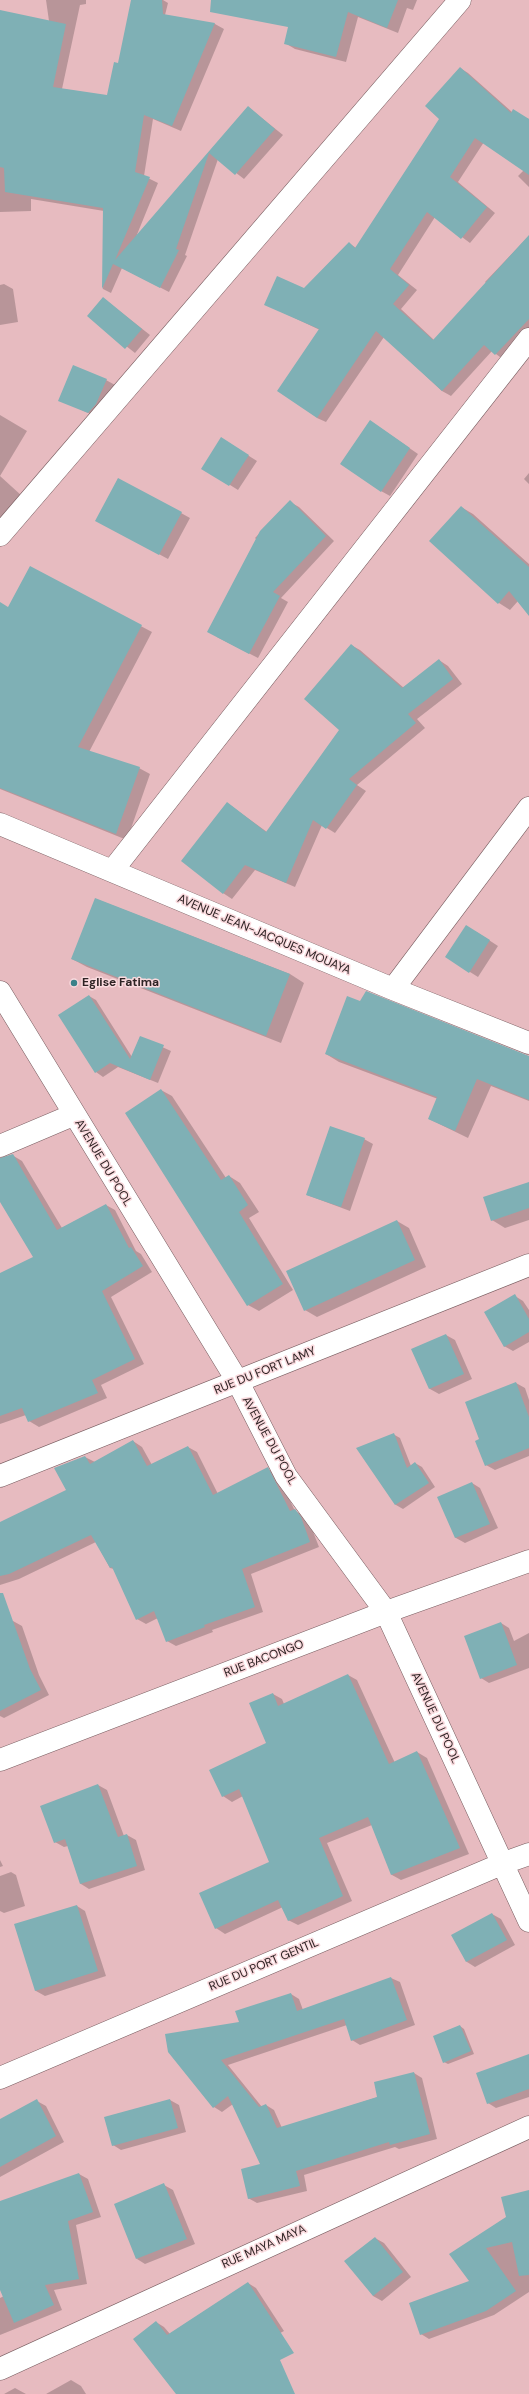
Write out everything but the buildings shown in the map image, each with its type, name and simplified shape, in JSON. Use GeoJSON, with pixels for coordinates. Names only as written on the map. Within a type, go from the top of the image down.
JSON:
{"type":"FeatureCollection","features":[{"type":"Feature","properties":{"kind":"street"},"geometry":{"type":"LineString","coordinates":[[0,535],[460,0]]}},
{"type":"Feature","properties":{"kind":"street"},"geometry":{"type":"LineString","coordinates":[[112,871],[529,339]]}},
{"type":"Feature","properties":{"kind":"street"},"geometry":{"type":"LineString","coordinates":[[393,989],[529,808]]}},
{"type":"Feature","properties":{"kind":"street","name":"AVENUE JEAN-JACQUES MOUAYA"},"geometry":{"type":"LineString","coordinates":[[0,824],[393,989],[529,1043]]}},
{"type":"Feature","properties":{"kind":"street","name":"AVENUE DU POOL"},"geometry":{"type":"LineString","coordinates":[[0,992],[73,1115],[238,1382],[286,1476],[386,1612],[504,1862],[529,1921]]}},
{"type":"Feature","properties":{"kind":"street"},"geometry":{"type":"LineString","coordinates":[[0,1146],[73,1115]]}},
{"type":"Feature","properties":{"kind":"street","name":"RUE DU FORT LAMY"},"geometry":{"type":"LineString","coordinates":[[0,1476],[529,1265]]}},
{"type":"Feature","properties":{"kind":"street","name":"RUE BACONGO"},"geometry":{"type":"LineString","coordinates":[[0,1760],[386,1612],[529,1561]]}},
{"type":"Feature","properties":{"kind":"street","name":"RUE DU PORT GENTIL"},"geometry":{"type":"LineString","coordinates":[[0,2078],[504,1862],[529,1854]]}},
{"type":"Feature","properties":{"kind":"street","name":"RUE MAYA MAYA"},"geometry":{"type":"LineString","coordinates":[[0,2369],[529,2127]]}},
{"type":"Feature","properties":{"kind":"shaded area"},"geometry":{"type":"Polygon","coordinates":[[[0,0],[529,0],[529,2394],[0,2394],[0,0]]]}},
{"type":"Feature","properties":{"kind":"place","name":"Eglise Fatima"},"geometry":{"type":"Point","coordinates":[74,983]}}]}
